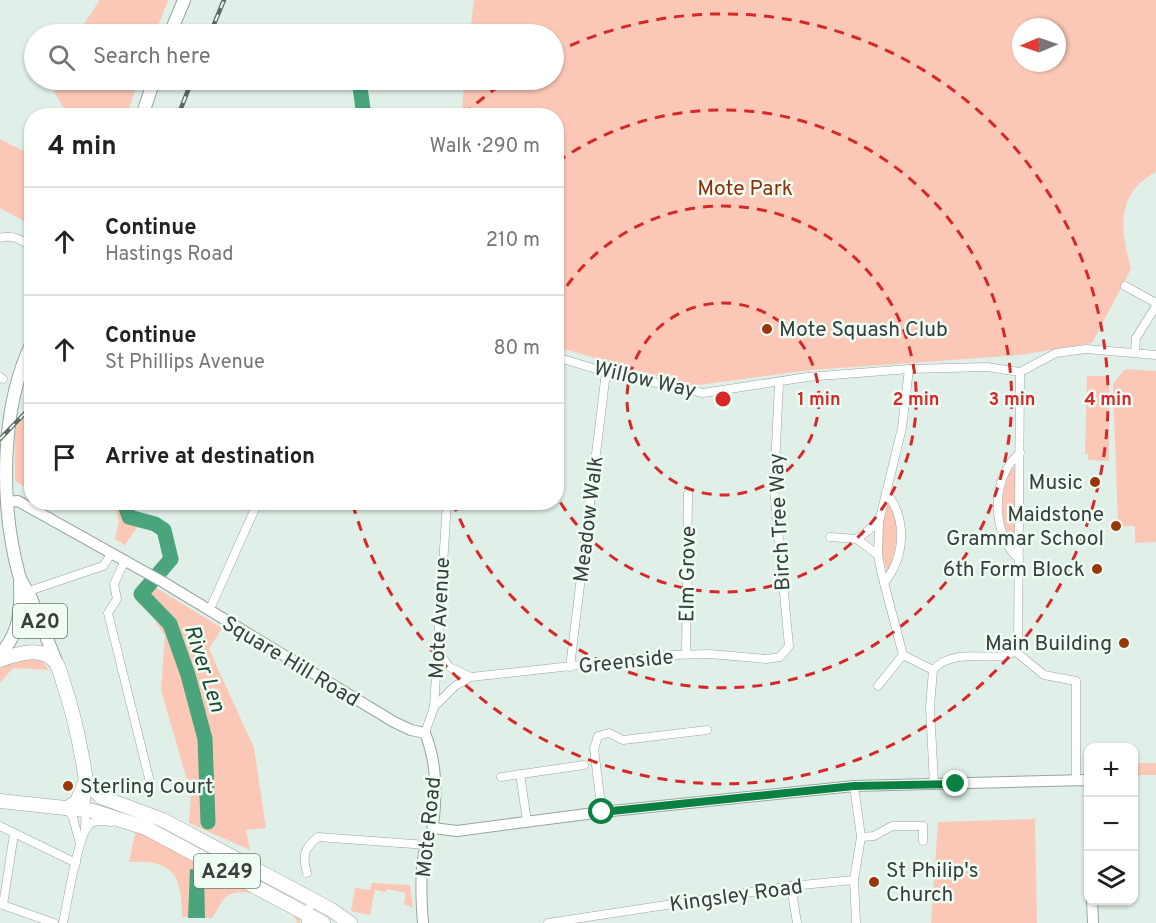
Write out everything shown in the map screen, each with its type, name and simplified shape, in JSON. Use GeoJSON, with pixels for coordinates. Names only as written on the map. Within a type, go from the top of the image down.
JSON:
{"type":"FeatureCollection","features":[{"type":"Feature","properties":{"kind":"highway"},"geometry":{"type":"LineString","coordinates":[[0,660],[28,652],[45,656],[57,664],[77,726],[87,780],[77,802],[67,808]]}},
{"type":"Feature","properties":{"kind":"highway","name":"A249"},"geometry":{"type":"LineString","coordinates":[[87,780],[101,797],[163,820],[311,917]]}},
{"type":"Feature","properties":{"kind":"highway"},"geometry":{"type":"LineString","coordinates":[[0,792],[15,801]]}},
{"type":"Feature","properties":{"kind":"highway","name":"A249"},"geometry":{"type":"LineString","coordinates":[[0,801],[88,811],[146,828],[311,917],[350,923]]}},
{"type":"Feature","properties":{"kind":"main road"},"geometry":{"type":"LineString","coordinates":[[174,24],[184,0]]}},
{"type":"Feature","properties":{"kind":"main road"},"geometry":{"type":"LineString","coordinates":[[145,108],[151,90]]}},
{"type":"Feature","properties":{"kind":"main road","name":"A20"},"geometry":{"type":"LineString","coordinates":[[0,656],[12,642],[20,619],[20,579],[6,502],[5,440],[8,401],[24,362]]}},
{"type":"Feature","properties":{"kind":"main road","name":"A20"},"geometry":{"type":"LineString","coordinates":[[20,579],[57,664]]}},
{"type":"Feature","properties":{"kind":"street"},"geometry":{"type":"LineString","coordinates":[[0,238],[7,236],[24,242]]}},
{"type":"Feature","properties":{"kind":"street"},"geometry":{"type":"LineString","coordinates":[[1125,286],[1156,304],[1136,338],[1135,353]]}},
{"type":"Feature","properties":{"kind":"street"},"geometry":{"type":"LineString","coordinates":[[934,784],[930,696],[933,670],[947,658],[1009,655],[1015,651],[1018,639],[1020,372],[1056,353],[1086,349],[1156,355]]}},
{"type":"Feature","properties":{"kind":"street","name":"Willow Way"},"geometry":{"type":"LineString","coordinates":[[564,359],[606,372],[703,393],[807,377],[909,369],[997,367],[1020,372]]}},
{"type":"Feature","properties":{"kind":"street"},"geometry":{"type":"LineString","coordinates":[[909,369],[902,428],[879,522],[878,555],[903,655],[933,670]]}},
{"type":"Feature","properties":{"kind":"street","name":"Meadow Walk"},"geometry":{"type":"LineString","coordinates":[[570,667],[606,372]]}},
{"type":"Feature","properties":{"kind":"street","name":"Birch Tree Way"},"geometry":{"type":"LineString","coordinates":[[779,383],[774,488],[789,646],[780,657]]}},
{"type":"Feature","properties":{"kind":"street"},"geometry":{"type":"LineString","coordinates":[[1019,559],[1010,551],[1001,531],[998,512],[1001,483],[1013,459],[1020,453]]}},
{"type":"Feature","properties":{"kind":"street"},"geometry":{"type":"LineString","coordinates":[[884,584],[898,561],[901,535],[898,512],[886,492]]}},
{"type":"Feature","properties":{"kind":"street","name":"Elm Grove"},"geometry":{"type":"LineString","coordinates":[[686,654],[688,494]]}},
{"type":"Feature","properties":{"kind":"street","name":"Square Hill Road"},"geometry":{"type":"LineString","coordinates":[[6,502],[18,501],[24,505]]}},
{"type":"Feature","properties":{"kind":"street"},"geometry":{"type":"LineString","coordinates":[[209,611],[254,510]]}},
{"type":"Feature","properties":{"kind":"street","name":"Mote Avenue"},"geometry":{"type":"LineString","coordinates":[[425,733],[434,707],[446,510]]}},
{"type":"Feature","properties":{"kind":"street"},"geometry":{"type":"LineString","coordinates":[[9,525],[14,515],[35,511]]}},
{"type":"Feature","properties":{"kind":"street","name":"Square Hill Road"},"geometry":{"type":"LineString","coordinates":[[35,511],[163,582],[394,722],[425,733]]}},
{"type":"Feature","properties":{"kind":"street"},"geometry":{"type":"LineString","coordinates":[[857,539],[879,522]]}},
{"type":"Feature","properties":{"kind":"street"},"geometry":{"type":"LineString","coordinates":[[830,537],[857,539],[878,555]]}},
{"type":"Feature","properties":{"kind":"street"},"geometry":{"type":"LineString","coordinates":[[35,589],[103,566],[112,553]]}},
{"type":"Feature","properties":{"kind":"street"},"geometry":{"type":"LineString","coordinates":[[125,560],[114,584],[117,599],[108,613],[150,782]]}},
{"type":"Feature","properties":{"kind":"street"},"geometry":{"type":"LineString","coordinates":[[437,649],[449,667],[471,677]]}},
{"type":"Feature","properties":{"kind":"street"},"geometry":{"type":"LineString","coordinates":[[1015,651],[1044,675],[1076,681],[1076,781]]}},
{"type":"Feature","properties":{"kind":"street","name":"Greenside"},"geometry":{"type":"LineString","coordinates":[[434,707],[455,686],[471,677],[686,654],[766,659],[780,657]]}},
{"type":"Feature","properties":{"kind":"street"},"geometry":{"type":"LineString","coordinates":[[878,686],[903,655]]}},
{"type":"Feature","properties":{"kind":"street"},"geometry":{"type":"LineString","coordinates":[[602,812],[594,748],[598,736],[609,733],[623,740],[707,730]]}},
{"type":"Feature","properties":{"kind":"street","name":"Mote Road"},"geometry":{"type":"LineString","coordinates":[[423,923],[422,874],[426,844],[433,828],[435,766],[425,733]]}},
{"type":"Feature","properties":{"kind":"street"},"geometry":{"type":"LineString","coordinates":[[501,777],[584,765]]}},
{"type":"Feature","properties":{"kind":"street"},"geometry":{"type":"LineString","coordinates":[[520,774],[527,821]]}},
{"type":"Feature","properties":{"kind":"street"},"geometry":{"type":"LineString","coordinates":[[84,832],[88,811],[87,780]]}},
{"type":"Feature","properties":{"kind":"street"},"geometry":{"type":"LineString","coordinates":[[433,828],[457,831],[602,812],[855,786],[1084,780]]}},
{"type":"Feature","properties":{"kind":"street"},"geometry":{"type":"LineString","coordinates":[[855,786],[861,837],[854,880],[856,923]]}},
{"type":"Feature","properties":{"kind":"street"},"geometry":{"type":"LineString","coordinates":[[67,808],[73,818],[79,842]]}},
{"type":"Feature","properties":{"kind":"street"},"geometry":{"type":"LineString","coordinates":[[63,923],[79,842],[87,826],[96,821],[128,823]]}},
{"type":"Feature","properties":{"kind":"street"},"geometry":{"type":"LineString","coordinates":[[0,826],[76,864]]}},
{"type":"Feature","properties":{"kind":"street"},"geometry":{"type":"LineString","coordinates":[[861,837],[874,836],[892,826],[923,826],[923,841]]}},
{"type":"Feature","properties":{"kind":"street"},"geometry":{"type":"LineString","coordinates":[[14,834],[1,904],[54,923]]}},
{"type":"Feature","properties":{"kind":"street"},"geometry":{"type":"LineString","coordinates":[[307,873],[303,858],[307,846],[318,837],[426,844]]}},
{"type":"Feature","properties":{"kind":"street","name":"Kingsley Road"},"geometry":{"type":"LineString","coordinates":[[548,923],[576,921],[791,886],[854,880]]}},
{"type":"Feature","properties":{"kind":"street"},"geometry":{"type":"LineString","coordinates":[[791,886],[796,923]]}},
{"type":"Feature","properties":{"kind":"street"},"geometry":{"type":"LineString","coordinates":[[1092,905],[1093,923]]}},
{"type":"Feature","properties":{"kind":"green space"},"geometry":{"type":"Polygon","coordinates":[[[100,0],[168,0],[159,24],[84,24],[100,0]]]}},
{"type":"Feature","properties":{"kind":"green space","name":"Mote Park"},"geometry":{"type":"Polygon","coordinates":[[[474,0],[1156,0],[1156,172],[1142,181],[1127,202],[1123,227],[1131,269],[1092,343],[1020,355],[811,370],[691,386],[564,349],[564,108],[462,108],[464,90],[564,90],[564,24],[471,24],[474,0]]]}},
{"type":"Feature","properties":{"kind":"green space"},"geometry":{"type":"Polygon","coordinates":[[[53,90],[135,90],[129,108],[64,108],[53,90]]]}},
{"type":"Feature","properties":{"kind":"green space"},"geometry":{"type":"Polygon","coordinates":[[[0,139],[24,151],[24,221],[0,208],[0,139]]]}},
{"type":"Feature","properties":{"kind":"green space"},"geometry":{"type":"Polygon","coordinates":[[[1125,369],[1156,371],[1156,542],[1135,543],[1135,526],[1118,526],[1113,384],[1125,369]]]}},
{"type":"Feature","properties":{"kind":"green space"},"geometry":{"type":"Polygon","coordinates":[[[1087,376],[1109,376],[1109,461],[1088,460],[1088,454],[1085,454],[1087,376]]]}},
{"type":"Feature","properties":{"kind":"green space"},"geometry":{"type":"Polygon","coordinates":[[[24,418],[24,487],[15,481],[15,428],[24,418]]]}},
{"type":"Feature","properties":{"kind":"green space"},"geometry":{"type":"Polygon","coordinates":[[[1015,467],[1015,546],[1012,548],[1005,528],[1002,508],[1007,479],[1011,468],[1015,467]]]}},
{"type":"Feature","properties":{"kind":"green space"},"geometry":{"type":"Polygon","coordinates":[[[889,504],[897,528],[888,572],[883,558],[882,527],[889,504]]]}},
{"type":"Feature","properties":{"kind":"green space"},"geometry":{"type":"Polygon","coordinates":[[[116,510],[124,510],[125,517],[140,523],[125,545],[115,539],[119,522],[116,510]]]}},
{"type":"Feature","properties":{"kind":"green space"},"geometry":{"type":"Polygon","coordinates":[[[148,583],[222,628],[209,649],[254,748],[266,828],[246,830],[250,850],[189,823],[191,794],[161,690],[165,636],[150,613],[138,603],[133,594],[148,583]]]}},
{"type":"Feature","properties":{"kind":"green space"},"geometry":{"type":"Polygon","coordinates":[[[32,658],[42,661],[49,670],[13,668],[0,683],[0,669],[4,665],[32,658]]]}},
{"type":"Feature","properties":{"kind":"green space"},"geometry":{"type":"Polygon","coordinates":[[[1138,763],[1156,763],[1156,775],[1138,775],[1138,763]]]}},
{"type":"Feature","properties":{"kind":"green space"},"geometry":{"type":"Polygon","coordinates":[[[1035,819],[1037,923],[931,923],[938,822],[1035,819]]]}},
{"type":"Feature","properties":{"kind":"green space"},"geometry":{"type":"Polygon","coordinates":[[[136,830],[290,907],[299,916],[300,923],[297,923],[288,909],[279,903],[246,892],[226,897],[212,918],[182,917],[180,891],[172,873],[166,867],[156,864],[129,862],[136,830]]]}},
{"type":"Feature","properties":{"kind":"green space"},"geometry":{"type":"Polygon","coordinates":[[[372,883],[410,885],[413,908],[404,904],[406,893],[387,889],[386,892],[375,890],[370,915],[351,911],[355,888],[370,890],[372,883]]]}},
{"type":"Feature","properties":{"kind":"shaded area"},"geometry":{"type":"Polygon","coordinates":[[[190,869],[204,872],[205,918],[188,918],[190,869]]]}},
{"type":"Feature","properties":{"kind":"waterway","name":"River Len"},"geometry":{"type":"LineString","coordinates":[[360,90],[363,108]]}},
{"type":"Feature","properties":{"kind":"waterway","name":"River Len"},"geometry":{"type":"LineString","coordinates":[[127,510],[129,517],[155,524],[164,530],[171,559],[141,594],[170,624],[188,675],[205,739],[208,822]]}},
{"type":"Feature","properties":{"kind":"railway"},"geometry":{"type":"LineString","coordinates":[[214,24],[224,0]]}},
{"type":"Feature","properties":{"kind":"railway"},"geometry":{"type":"LineString","coordinates":[[181,108],[188,90]]}},
{"type":"Feature","properties":{"kind":"railway"},"geometry":{"type":"LineString","coordinates":[[0,439],[24,414]]}},
{"type":"Feature","properties":{"kind":"place","name":"Mote Squash Club"},"geometry":{"type":"Point","coordinates":[767,329]}},
{"type":"Feature","properties":{"kind":"place","name":"Music"},"geometry":{"type":"Point","coordinates":[1095,482]}},
{"type":"Feature","properties":{"kind":"place","name":"Maidstone Grammar School"},"geometry":{"type":"Point","coordinates":[1116,526]}},
{"type":"Feature","properties":{"kind":"place","name":"6th Form Block"},"geometry":{"type":"Point","coordinates":[1097,569]}},
{"type":"Feature","properties":{"kind":"place","name":"Main Building"},"geometry":{"type":"Point","coordinates":[1124,643]}},
{"type":"Feature","properties":{"kind":"place","name":"Sterling Court"},"geometry":{"type":"Point","coordinates":[68,786]}},
{"type":"Feature","properties":{"kind":"place","name":"St Philip's Church"},"geometry":{"type":"Point","coordinates":[874,882]}},
{"type":"Feature","properties":{"kind":"route"},"geometry":{"type":"LineString","coordinates":[[602,812],[854,786],[956,784]]}}]}
